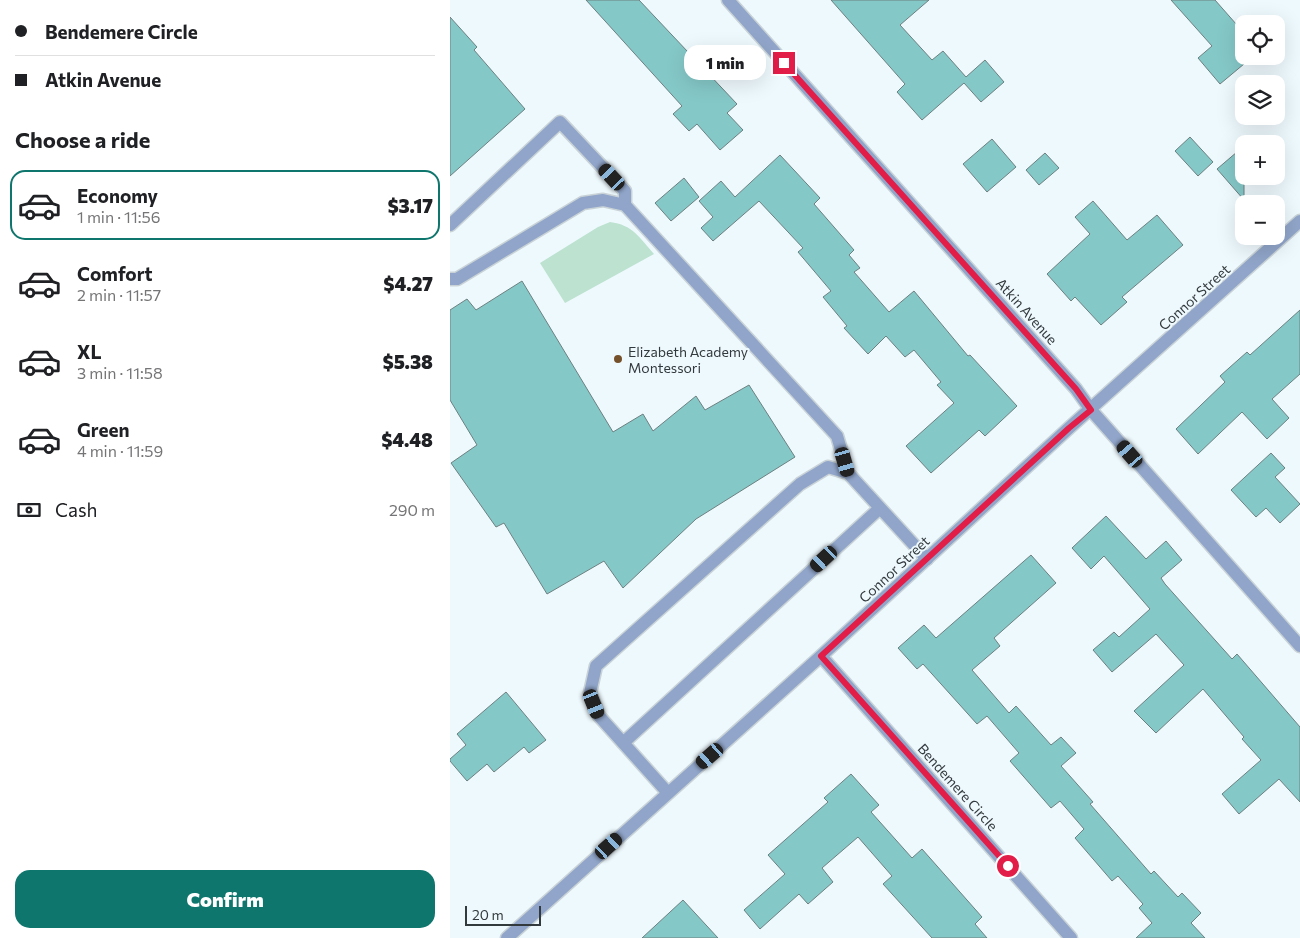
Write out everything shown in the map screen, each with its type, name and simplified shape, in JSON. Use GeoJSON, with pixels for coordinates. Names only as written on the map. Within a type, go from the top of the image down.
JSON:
{"type":"FeatureCollection","features":[{"type":"Feature","properties":{"kind":"street","name":"Atkin Avenue"},"geometry":{"type":"LineString","coordinates":[[728,0],[1076,389],[1091,410],[1300,646]]}},
{"type":"Feature","properties":{"kind":"street"},"geometry":{"type":"LineString","coordinates":[[450,225],[560,122],[625,191],[625,205]]}},
{"type":"Feature","properties":{"kind":"street"},"geometry":{"type":"LineString","coordinates":[[450,279],[456,279],[583,203],[603,200],[625,205],[838,436],[848,473],[926,559]]}},
{"type":"Feature","properties":{"kind":"street","name":"Connor Street"},"geometry":{"type":"LineString","coordinates":[[507,938],[1300,221]]}},
{"type":"Feature","properties":{"kind":"street"},"geometry":{"type":"LineString","coordinates":[[668,793],[599,716],[590,693],[596,666],[800,484],[828,467],[848,473]]}},
{"type":"Feature","properties":{"kind":"street"},"geometry":{"type":"LineString","coordinates":[[623,743],[880,508]]}},
{"type":"Feature","properties":{"kind":"street","name":"Bendemere Circle"},"geometry":{"type":"LineString","coordinates":[[821,656],[1071,938]]}},
{"type":"Feature","properties":{"kind":"green space"},"geometry":{"type":"Polygon","coordinates":[[[610,222],[630,229],[640,237],[654,254],[565,303],[540,263],[598,227],[610,222]]]}},
{"type":"Feature","properties":{"kind":"building"},"geometry":{"type":"Polygon","coordinates":[[[586,0],[639,0],[737,104],[727,113],[743,130],[720,150],[697,124],[689,131],[673,114],[682,106],[586,0]]]}},
{"type":"Feature","properties":{"kind":"building"},"geometry":{"type":"Polygon","coordinates":[[[831,0],[929,0],[900,25],[932,60],[943,51],[966,77],[985,60],[1004,82],[981,102],[964,83],[922,120],[897,92],[905,84],[831,0]]]}},
{"type":"Feature","properties":{"kind":"building"},"geometry":{"type":"Polygon","coordinates":[[[1171,0],[1215,0],[1235,23],[1235,65],[1243,65],[1220,84],[1198,58],[1212,46],[1171,0]]]}},
{"type":"Feature","properties":{"kind":"building"},"geometry":{"type":"Polygon","coordinates":[[[450,17],[477,47],[474,50],[525,109],[450,176],[450,17]]]}},
{"type":"Feature","properties":{"kind":"building"},"geometry":{"type":"Polygon","coordinates":[[[1190,137],[1213,162],[1198,176],[1175,151],[1190,137]]]}},
{"type":"Feature","properties":{"kind":"building"},"geometry":{"type":"Polygon","coordinates":[[[992,139],[1016,167],[987,192],[963,164],[992,139]]]}},
{"type":"Feature","properties":{"kind":"building"},"geometry":{"type":"Polygon","coordinates":[[[1045,153],[1059,168],[1039,185],[1026,170],[1045,153]]]}},
{"type":"Feature","properties":{"kind":"building"},"geometry":{"type":"Polygon","coordinates":[[[1235,154],[1235,185],[1244,185],[1244,195],[1240,195],[1217,169],[1235,154]]]}},
{"type":"Feature","properties":{"kind":"building"},"geometry":{"type":"Polygon","coordinates":[[[780,155],[820,198],[814,204],[854,250],[849,255],[860,268],[854,272],[889,312],[914,291],[968,356],[970,355],[1017,406],[985,436],[979,430],[931,473],[906,446],[954,403],[937,385],[941,382],[914,350],[905,357],[886,336],[868,354],[844,328],[847,326],[823,297],[831,291],[798,252],[803,248],[759,201],[713,241],[701,228],[713,217],[699,201],[721,181],[735,197],[780,155]]]}},
{"type":"Feature","properties":{"kind":"building"},"geometry":{"type":"Polygon","coordinates":[[[684,178],[699,197],[671,221],[655,203],[684,178]]]}},
{"type":"Feature","properties":{"kind":"building"},"geometry":{"type":"Polygon","coordinates":[[[1093,201],[1127,240],[1157,215],[1183,245],[1122,297],[1127,302],[1101,325],[1075,297],[1071,301],[1047,274],[1090,234],[1075,217],[1093,201]]]}},
{"type":"Feature","properties":{"kind":"building"},"geometry":{"type":"Polygon","coordinates":[[[522,281],[613,432],[643,414],[653,431],[696,396],[705,410],[749,385],[795,457],[696,519],[623,588],[604,561],[547,594],[504,523],[496,527],[451,463],[477,445],[450,400],[450,310],[467,299],[476,310],[522,281]]]}},
{"type":"Feature","properties":{"kind":"building"},"geometry":{"type":"Polygon","coordinates":[[[1300,310],[1300,374],[1272,399],[1289,418],[1267,439],[1242,412],[1198,454],[1176,429],[1225,382],[1220,376],[1247,352],[1250,355],[1300,310]]]}},
{"type":"Feature","properties":{"kind":"building"},"geometry":{"type":"Polygon","coordinates":[[[1271,453],[1285,468],[1275,477],[1300,504],[1280,523],[1266,508],[1256,517],[1231,490],[1271,453]]]}},
{"type":"Feature","properties":{"kind":"building"},"geometry":{"type":"Polygon","coordinates":[[[1106,516],[1146,559],[1166,541],[1182,560],[1161,578],[1165,584],[1232,659],[1237,654],[1300,727],[1300,802],[1279,779],[1239,814],[1222,794],[1261,760],[1203,689],[1156,733],[1134,711],[1184,665],[1156,634],[1112,672],[1093,650],[1114,632],[1119,637],[1150,609],[1104,556],[1091,569],[1072,548],[1106,516]]]}},
{"type":"Feature","properties":{"kind":"building"},"geometry":{"type":"Polygon","coordinates":[[[1031,555],[1056,583],[994,638],[1000,646],[972,670],[1009,713],[1016,706],[1051,745],[1061,737],[1076,753],[1061,766],[1093,802],[1090,804],[1151,874],[1154,871],[1178,897],[1182,893],[1201,913],[1191,923],[1205,938],[1136,938],[1152,923],[1139,908],[1143,904],[1118,876],[1112,881],[1075,838],[1084,829],[1060,801],[1051,808],[1010,761],[1019,753],[987,716],[977,724],[923,664],[917,669],[898,648],[924,625],[936,638],[1031,555]]]}},
{"type":"Feature","properties":{"kind":"building"},"geometry":{"type":"Polygon","coordinates":[[[506,692],[546,740],[529,753],[524,747],[494,772],[487,764],[467,781],[450,761],[466,745],[457,734],[506,692]]]}},
{"type":"Feature","properties":{"kind":"building"},"geometry":{"type":"Polygon","coordinates":[[[851,774],[879,805],[871,812],[912,858],[922,849],[982,917],[975,924],[987,938],[932,938],[883,884],[892,876],[858,837],[822,868],[833,882],[808,904],[799,894],[760,929],[744,910],[785,874],[768,855],[828,802],[824,798],[851,774]]]}},
{"type":"Feature","properties":{"kind":"building"},"geometry":{"type":"Polygon","coordinates":[[[683,900],[718,938],[642,938],[683,900]]]}},
{"type":"Feature","properties":{"kind":"place","name":"Elizabeth Academy Montessori"},"geometry":{"type":"Point","coordinates":[618,359]}},
{"type":"Feature","properties":{"kind":"route"},"geometry":{"type":"LineString","coordinates":[[784,63],[1076,389],[1091,410],[1069,428],[821,656],[1008,866]]}}]}
